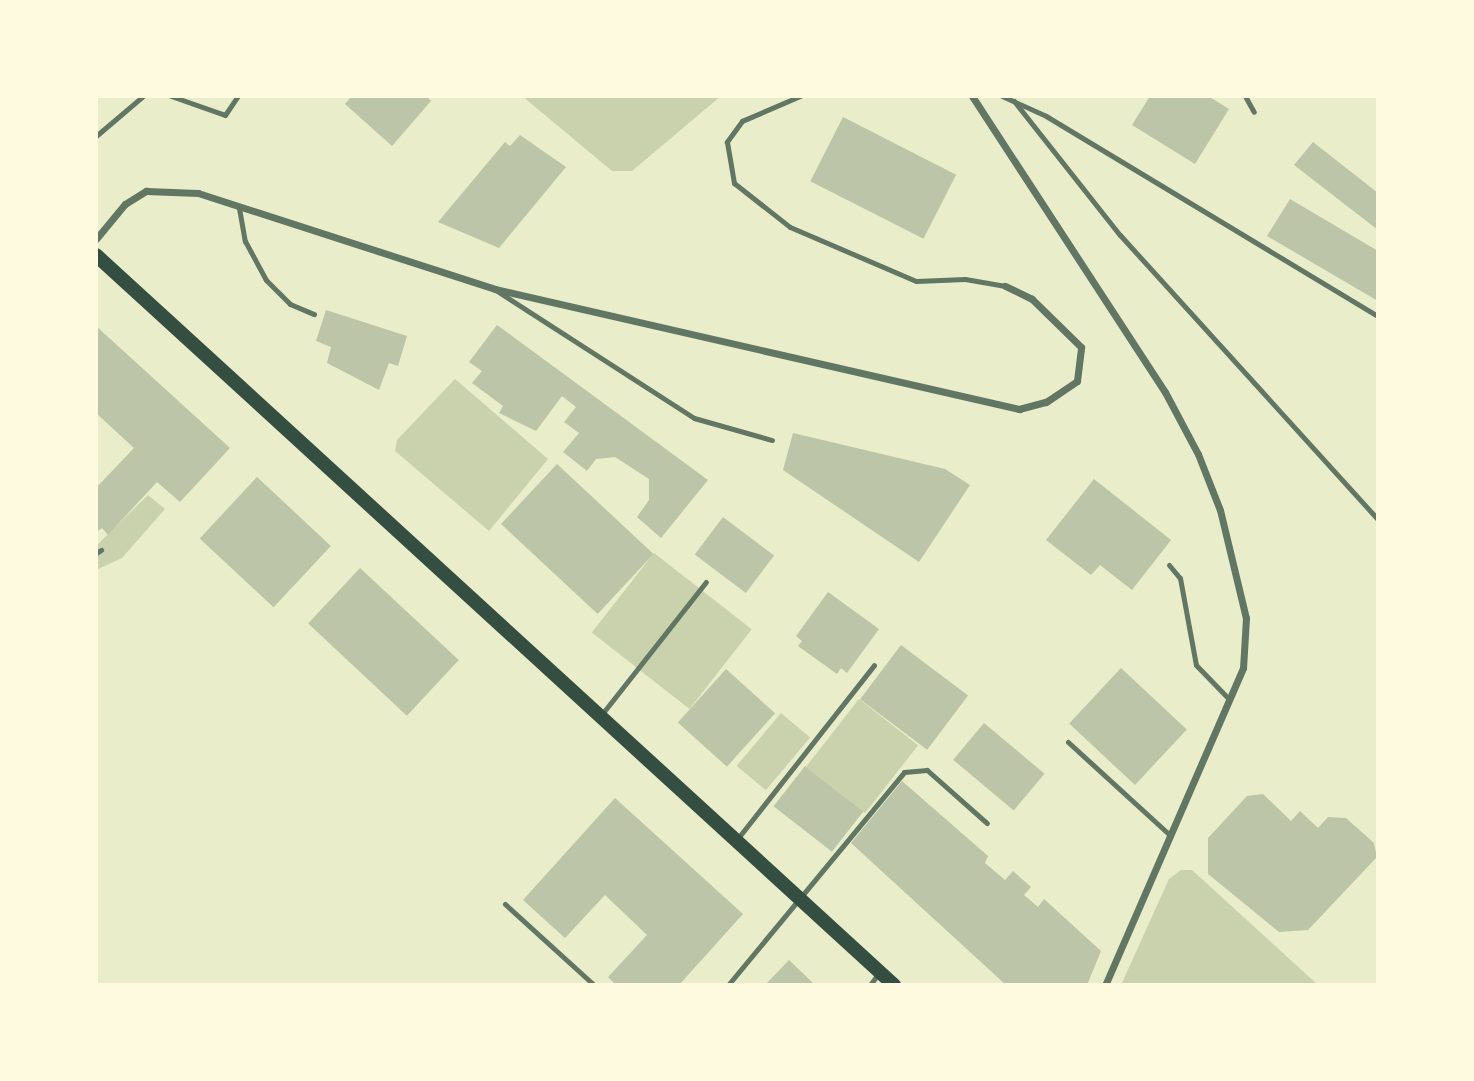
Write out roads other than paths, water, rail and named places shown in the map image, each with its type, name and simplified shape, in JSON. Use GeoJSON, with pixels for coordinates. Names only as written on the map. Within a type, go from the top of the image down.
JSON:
{"type":"FeatureCollection","features":[{"type":"Feature","properties":{"kind":"main road"},"geometry":{"type":"LineString","coordinates":[[98,260],[894,985]]}},
{"type":"Feature","properties":{"kind":"street"},"geometry":{"type":"LineString","coordinates":[[972,96],[1165,391],[1198,454],[1220,510],[1247,628],[1243,668],[1105,985]]}},
{"type":"Feature","properties":{"kind":"street"},"geometry":{"type":"LineString","coordinates":[[96,239],[125,204],[146,191],[198,192],[239,208],[495,289],[1019,409],[1046,402],[1077,381],[1081,347],[1032,299],[1005,286]]}},
{"type":"Feature","properties":{"kind":"lane"},"geometry":{"type":"LineString","coordinates":[[96,136],[143,96]]}},
{"type":"Feature","properties":{"kind":"lane"},"geometry":{"type":"LineString","coordinates":[[171,96],[225,115],[238,96]]}},
{"type":"Feature","properties":{"kind":"lane"},"geometry":{"type":"LineString","coordinates":[[800,96],[742,121],[727,142],[734,183],[790,227],[916,282],[965,279],[1005,286]]}},
{"type":"Feature","properties":{"kind":"lane"},"geometry":{"type":"LineString","coordinates":[[1002,96],[1378,316]]}},
{"type":"Feature","properties":{"kind":"lane"},"geometry":{"type":"LineString","coordinates":[[1245,96],[1254,112]]}},
{"type":"Feature","properties":{"kind":"lane"},"geometry":{"type":"LineString","coordinates":[[1014,101],[1120,235],[1378,520]]}},
{"type":"Feature","properties":{"kind":"lane"},"geometry":{"type":"LineString","coordinates":[[239,208],[245,241],[266,280],[290,304],[314,314]]}},
{"type":"Feature","properties":{"kind":"lane"},"geometry":{"type":"LineString","coordinates":[[495,289],[694,418],[772,440]]}},
{"type":"Feature","properties":{"kind":"lane"},"geometry":{"type":"LineString","coordinates":[[1169,565],[1180,578],[1196,665],[1229,699]]}},
{"type":"Feature","properties":{"kind":"lane"},"geometry":{"type":"LineString","coordinates":[[600,716],[706,582]]}},
{"type":"Feature","properties":{"kind":"lane"},"geometry":{"type":"LineString","coordinates":[[736,840],[874,665]]}},
{"type":"Feature","properties":{"kind":"lane"},"geometry":{"type":"LineString","coordinates":[[1068,742],[1171,836]]}},
{"type":"Feature","properties":{"kind":"lane"},"geometry":{"type":"LineString","coordinates":[[729,985],[800,898],[915,767],[927,770],[988,823]]}},
{"type":"Feature","properties":{"kind":"lane"},"geometry":{"type":"LineString","coordinates":[[505,904],[594,985]]}},
{"type":"Feature","properties":{"kind":"lane"},"geometry":{"type":"LineString","coordinates":[[870,985],[880,972]]}}]}
